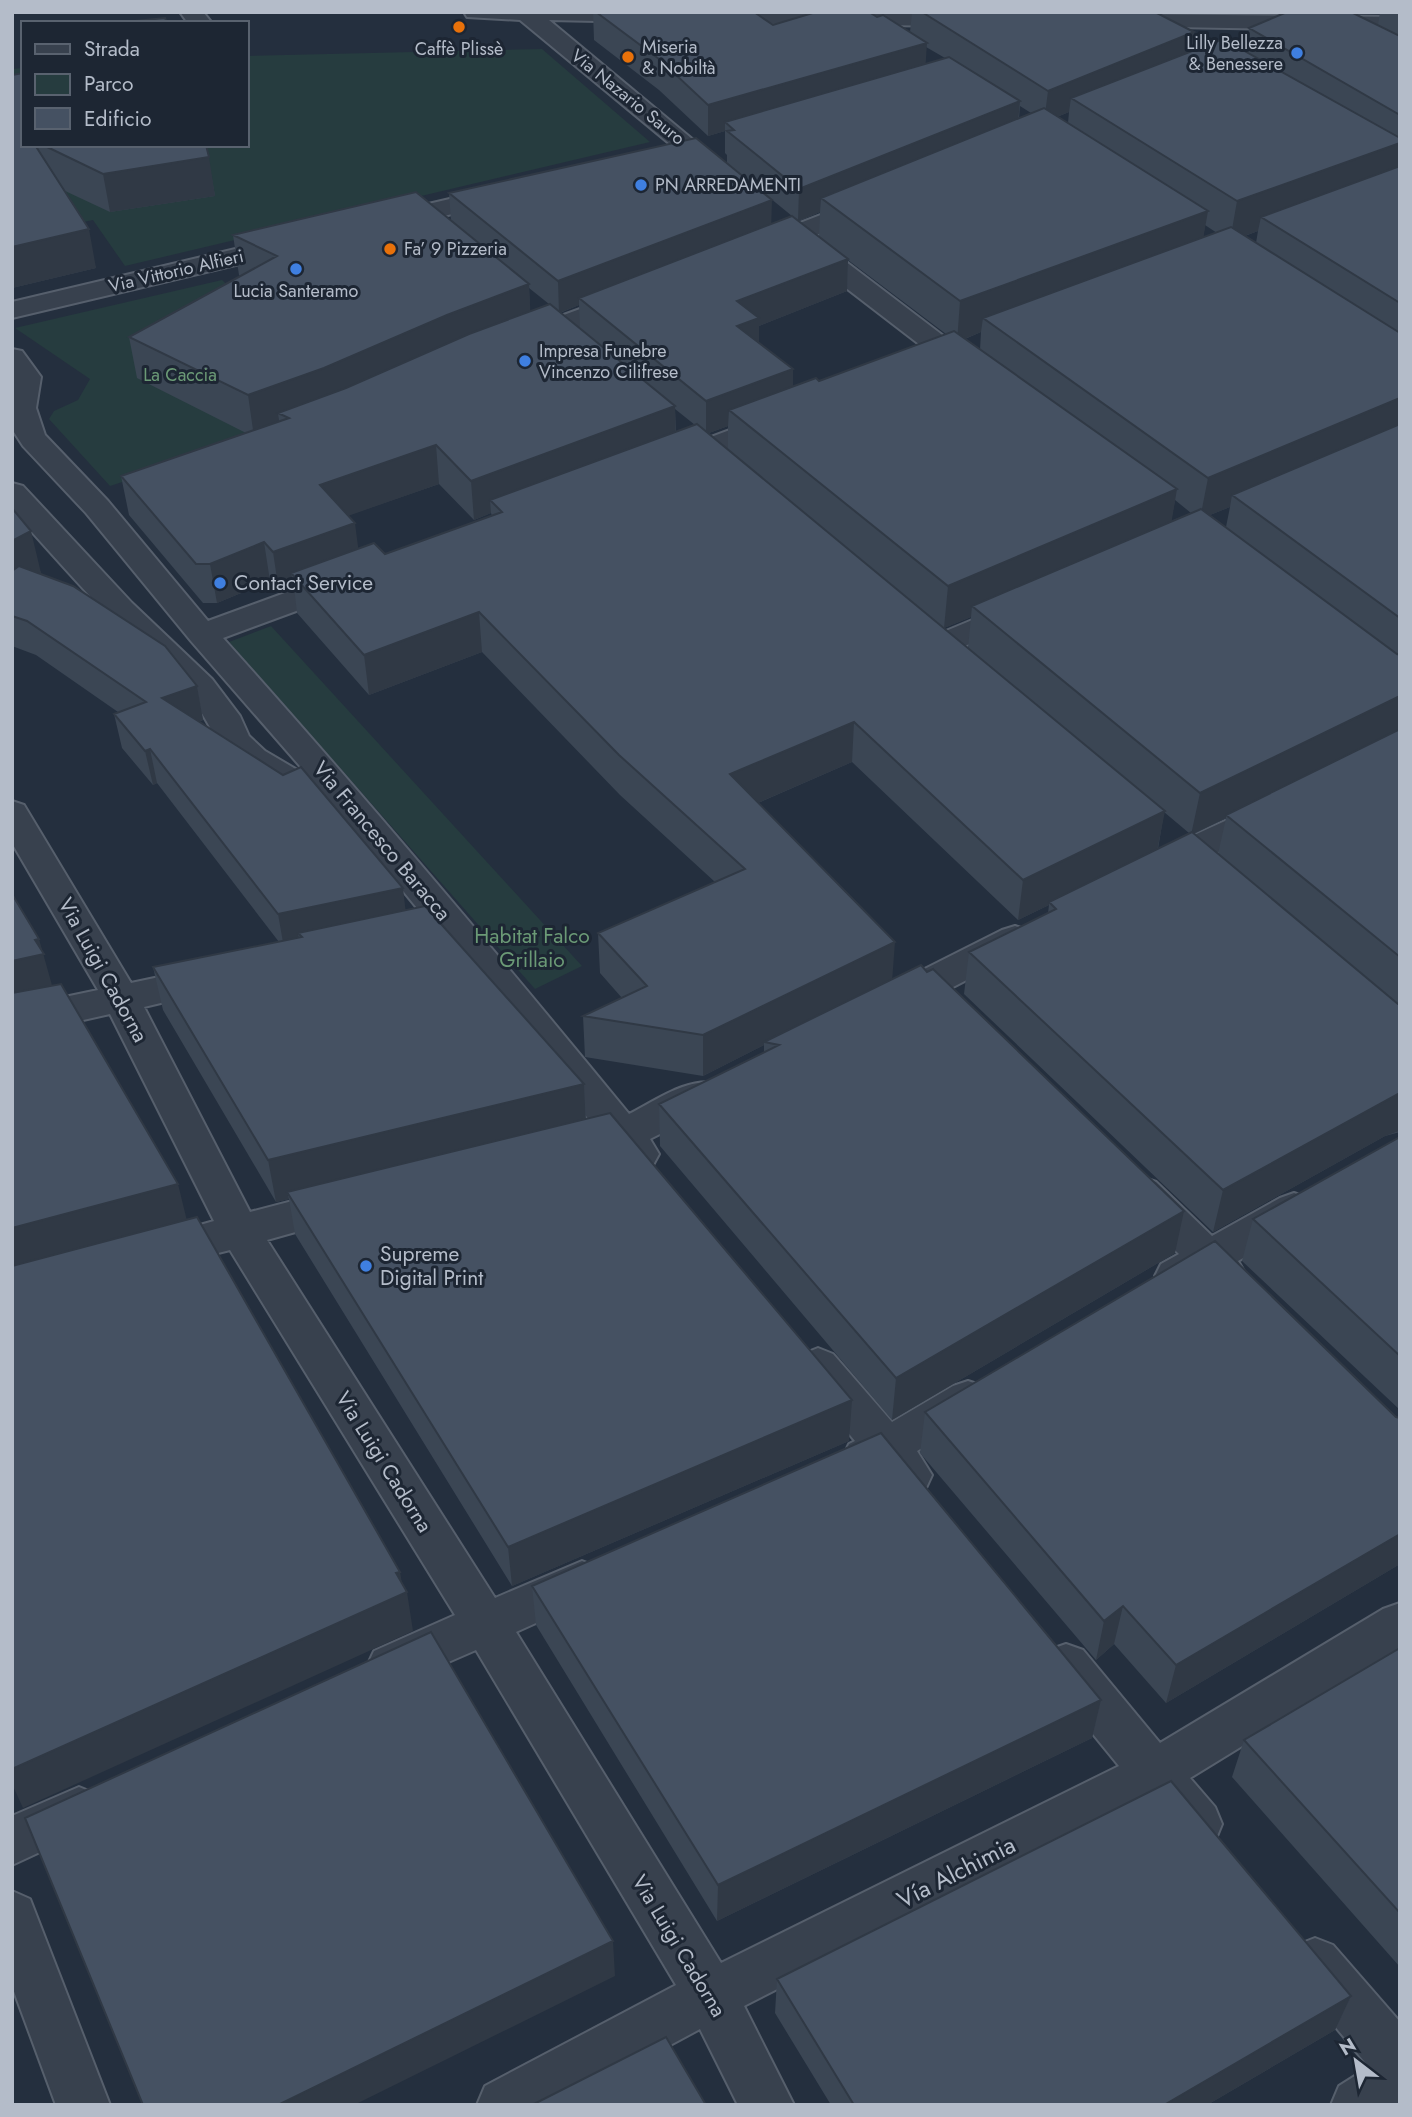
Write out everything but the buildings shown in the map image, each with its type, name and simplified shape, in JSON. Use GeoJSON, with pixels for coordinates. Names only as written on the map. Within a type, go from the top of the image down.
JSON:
{"type":"FeatureCollection","features":[{"type":"Feature","properties":{"kind":"street"},"geometry":{"type":"LineString","coordinates":[[475,12],[982,19]]}},
{"type":"Feature","properties":{"kind":"street","name":"Via Nazario Sauro"},"geometry":{"type":"LineString","coordinates":[[526,13],[744,193]]}},
{"type":"Feature","properties":{"kind":"street"},"geometry":{"type":"LineString","coordinates":[[860,18],[894,40]]}},
{"type":"Feature","properties":{"kind":"street"},"geometry":{"type":"LineString","coordinates":[[1105,21],[1400,24]]}},
{"type":"Feature","properties":{"kind":"street"},"geometry":{"type":"LineString","coordinates":[[1146,21],[1187,46]]}},
{"type":"Feature","properties":{"kind":"street"},"geometry":{"type":"LineString","coordinates":[[1255,48],[1316,23]]}},
{"type":"Feature","properties":{"kind":"street"},"geometry":{"type":"LineString","coordinates":[[1316,23],[1364,49]]}},
{"type":"Feature","properties":{"kind":"street"},"geometry":{"type":"LineString","coordinates":[[366,226],[523,190]]}},
{"type":"Feature","properties":{"kind":"street"},"geometry":{"type":"LineString","coordinates":[[731,259],[785,227],[885,198]]}},
{"type":"Feature","properties":{"kind":"street"},"geometry":{"type":"LineString","coordinates":[[418,214],[450,240]]}},
{"type":"Feature","properties":{"kind":"street"},"geometry":{"type":"LineString","coordinates":[[785,227],[995,387]]}},
{"type":"Feature","properties":{"kind":"street","name":"Via Vittorio Alfieri"},"geometry":{"type":"LineString","coordinates":[[12,310],[315,238]]}},
{"type":"Feature","properties":{"kind":"street"},"geometry":{"type":"LineString","coordinates":[[496,350],[655,289]]}},
{"type":"Feature","properties":{"kind":"street","name":"Via Francesco Baracca"},"geometry":{"type":"LineString","coordinates":[[12,357],[28,376],[21,408],[29,434],[109,502],[202,634],[338,788],[456,928],[667,1187]]}},
{"type":"Feature","properties":{"kind":"street"},"geometry":{"type":"LineString","coordinates":[[651,469],[807,410]]}},
{"type":"Feature","properties":{"kind":"street"},"geometry":{"type":"LineString","coordinates":[[12,492],[121,610],[200,686],[223,716],[234,741],[253,759],[279,776],[305,787],[338,788]]}},
{"type":"Feature","properties":{"kind":"street"},"geometry":{"type":"LineString","coordinates":[[202,634],[369,573]]}},
{"type":"Feature","properties":{"kind":"street"},"geometry":{"type":"LineString","coordinates":[[940,645],[1042,601]]}},
{"type":"Feature","properties":{"kind":"street"},"geometry":{"type":"LineString","coordinates":[[1124,884],[1175,844],[1293,801]]}},
{"type":"Feature","properties":{"kind":"street","name":"Via Luigi Cadorna"},"geometry":{"type":"LineString","coordinates":[[12,813],[121,998],[239,1230],[485,1623],[711,1995],[767,2105]]}},
{"type":"Feature","properties":{"kind":"street"},"geometry":{"type":"LineString","coordinates":[[1175,844],[1216,879]]}},
{"type":"Feature","properties":{"kind":"street"},"geometry":{"type":"LineString","coordinates":[[866,1014],[1050,922]]}},
{"type":"Feature","properties":{"kind":"street"},"geometry":{"type":"LineString","coordinates":[[416,936],[456,928]]}},
{"type":"Feature","properties":{"kind":"street"},"geometry":{"type":"LineString","coordinates":[[12,1022],[242,972]]}},
{"type":"Feature","properties":{"kind":"street"},"geometry":{"type":"LineString","coordinates":[[927,984],[957,1013]]}},
{"type":"Feature","properties":{"kind":"street"},"geometry":{"type":"LineString","coordinates":[[570,1148],[623,1135],[733,1080]]}},
{"type":"Feature","properties":{"kind":"street"},"geometry":{"type":"LineString","coordinates":[[1117,1169],[1246,1294]]}},
{"type":"Feature","properties":{"kind":"street"},"geometry":{"type":"LineString","coordinates":[[1136,1299],[1328,1190]]}},
{"type":"Feature","properties":{"kind":"street"},"geometry":{"type":"LineString","coordinates":[[119,1263],[371,1197]]}},
{"type":"Feature","properties":{"kind":"street"},"geometry":{"type":"LineString","coordinates":[[799,1343],[930,1500]]}},
{"type":"Feature","properties":{"kind":"street"},"geometry":{"type":"LineString","coordinates":[[824,1475],[887,1447],[1006,1377]]}},
{"type":"Feature","properties":{"kind":"street"},"geometry":{"type":"LineString","coordinates":[[360,1680],[623,1563]]}},
{"type":"Feature","properties":{"kind":"street","name":"Vía Alchimia"},"geometry":{"type":"LineString","coordinates":[[504,2105],[711,1995],[1154,1773],[1400,1624]]}},
{"type":"Feature","properties":{"kind":"street"},"geometry":{"type":"LineString","coordinates":[[1042,1636],[1224,1856]]}},
{"type":"Feature","properties":{"kind":"street"},"geometry":{"type":"LineString","coordinates":[[12,1841],[112,1795]]}},
{"type":"Feature","properties":{"kind":"street"},"geometry":{"type":"LineString","coordinates":[[12,1916],[83,2105]]}},
{"type":"Feature","properties":{"kind":"street"},"geometry":{"type":"LineString","coordinates":[[1294,1939],[1400,2063]]}},
{"type":"Feature","properties":{"kind":"street"},"geometry":{"type":"LineString","coordinates":[[1358,2105],[1400,2079]]}},
{"type":"Feature","properties":{"kind":"green space"},"geometry":{"type":"Polygon","coordinates":[[[542,49],[650,142],[125,266],[93,220],[12,237],[12,69],[21,68],[21,147],[248,147],[248,56],[542,49]]]}},
{"type":"Feature","properties":{"kind":"green space","name":"La Caccia"},"geometry":{"type":"Polygon","coordinates":[[[222,280],[240,298],[251,440],[110,486],[49,419],[54,411],[78,400],[90,379],[15,328],[222,280]]]}},
{"type":"Feature","properties":{"kind":"green space","name":"Habitat Falco Grillaio"},"geometry":{"type":"Polygon","coordinates":[[[271,626],[582,966],[535,989],[229,642],[271,626]]]}},
{"type":"Feature","properties":{"kind":"place","name":"Caffè Plissè"},"geometry":{"type":"Point","coordinates":[459,27]}},
{"type":"Feature","properties":{"kind":"place","name":"Lilly Bellezza & Benessere"},"geometry":{"type":"Point","coordinates":[1297,53]}},
{"type":"Feature","properties":{"kind":"place","name":"Miseria & Nobiltà"},"geometry":{"type":"Point","coordinates":[628,57]}},
{"type":"Feature","properties":{"kind":"place","name":"PN ARREDAMENTI"},"geometry":{"type":"Point","coordinates":[641,185]}},
{"type":"Feature","properties":{"kind":"place","name":"Fa’ 9 Pizzeria"},"geometry":{"type":"Point","coordinates":[390,249]}},
{"type":"Feature","properties":{"kind":"place","name":"Lucia Santeramo"},"geometry":{"type":"Point","coordinates":[296,269]}},
{"type":"Feature","properties":{"kind":"place","name":"Impresa Funebre Vincenzo Cilifrese"},"geometry":{"type":"Point","coordinates":[525,361]}},
{"type":"Feature","properties":{"kind":"place","name":"Contact Service"},"geometry":{"type":"Point","coordinates":[220,583]}},
{"type":"Feature","properties":{"kind":"place","name":"Supreme Digital Print"},"geometry":{"type":"Point","coordinates":[366,1266]}}]}
